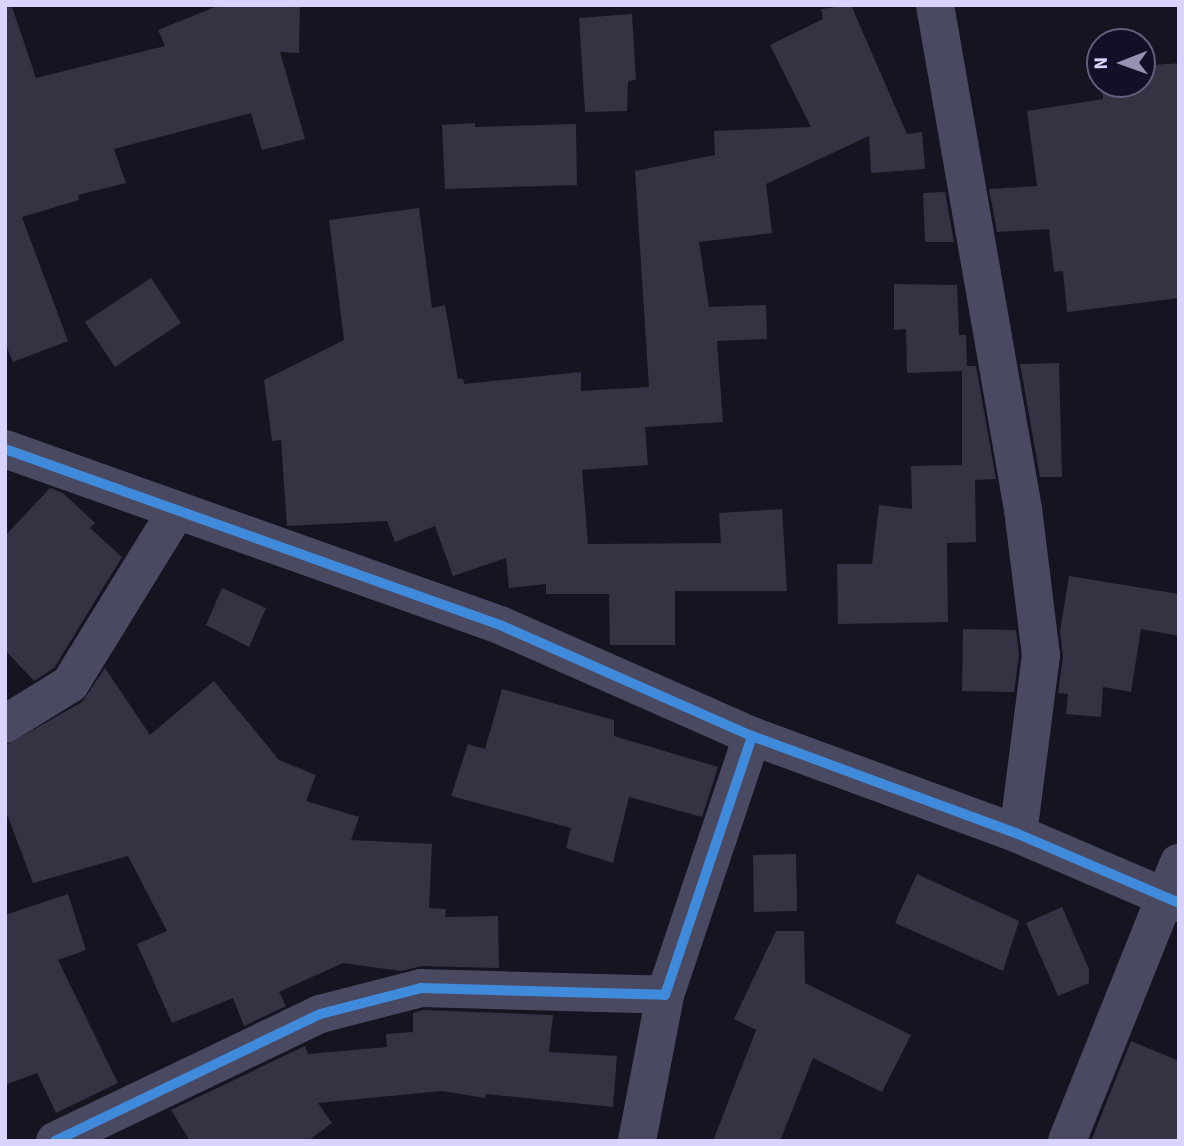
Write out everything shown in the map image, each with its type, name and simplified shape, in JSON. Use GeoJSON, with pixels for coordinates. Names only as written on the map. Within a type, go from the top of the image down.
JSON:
{"type":"FeatureCollection","features":[{"type":"Feature","properties":{"kind":"street"},"geometry":{"type":"LineString","coordinates":[[935,5],[1023,509],[1041,655],[1018,834]]}},
{"type":"Feature","properties":{"kind":"street"},"geometry":{"type":"LineString","coordinates":[[5,449],[500,625],[752,736],[1018,834],[1175,888],[1067,1141]]}},
{"type":"Feature","properties":{"kind":"street"},"geometry":{"type":"LineString","coordinates":[[5,724],[70,684],[177,510]]}},
{"type":"Feature","properties":{"kind":"street"},"geometry":{"type":"LineString","coordinates":[[637,1141],[665,995],[752,736]]}},
{"type":"Feature","properties":{"kind":"street"},"geometry":{"type":"LineString","coordinates":[[55,1141],[173,1080],[320,1014],[421,988],[665,995]]}},
{"type":"Feature","properties":{"kind":"building"},"geometry":{"type":"Polygon","coordinates":[[[220,5],[300,5],[299,53],[280,52],[305,139],[262,150],[251,113],[114,149],[126,183],[78,195],[79,200],[22,217],[68,341],[13,362],[5,343],[5,8],[12,7],[36,78],[165,46],[158,30],[220,5]]]}},
{"type":"Feature","properties":{"kind":"building"},"geometry":{"type":"Polygon","coordinates":[[[851,5],[907,134],[922,132],[925,169],[871,173],[869,136],[766,184],[772,233],[699,242],[709,307],[766,305],[767,339],[717,341],[723,422],[645,427],[648,465],[582,470],[588,544],[721,543],[719,513],[782,509],[787,591],[675,591],[675,645],[610,645],[609,594],[546,594],[546,584],[509,588],[506,558],[453,576],[435,526],[395,542],[387,521],[287,526],[281,440],[272,441],[264,380],[344,340],[329,220],[419,208],[432,308],[445,305],[458,379],[463,378],[464,384],[581,372],[581,391],[649,387],[635,171],[715,155],[714,131],[811,127],[770,45],[823,19],[821,9],[851,5]]]}},
{"type":"Feature","properties":{"kind":"building"},"geometry":{"type":"Polygon","coordinates":[[[632,14],[636,80],[628,81],[627,111],[585,112],[579,18],[632,14]]]}},
{"type":"Feature","properties":{"kind":"building"},"geometry":{"type":"Polygon","coordinates":[[[1179,63],[1179,298],[1067,312],[1063,271],[1054,272],[1049,229],[997,232],[989,189],[1037,186],[1027,111],[1103,98],[1156,98],[1156,65],[1179,63]]]}},
{"type":"Feature","properties":{"kind":"building"},"geometry":{"type":"Polygon","coordinates":[[[475,123],[475,127],[576,124],[577,185],[445,189],[442,125],[475,123]]]}},
{"type":"Feature","properties":{"kind":"building"},"geometry":{"type":"Polygon","coordinates":[[[945,192],[954,242],[925,242],[923,193],[945,192]]]}},
{"type":"Feature","properties":{"kind":"building"},"geometry":{"type":"Polygon","coordinates":[[[151,278],[181,323],[115,367],[85,322],[151,278]]]}},
{"type":"Feature","properties":{"kind":"building"},"geometry":{"type":"Polygon","coordinates":[[[894,284],[957,285],[959,335],[966,335],[967,366],[976,366],[996,479],[975,480],[976,542],[947,543],[948,622],[838,624],[837,564],[872,564],[879,505],[912,509],[911,466],[962,465],[962,371],[907,373],[906,329],[894,330],[894,284]]]}},
{"type":"Feature","properties":{"kind":"building"},"geometry":{"type":"Polygon","coordinates":[[[1059,363],[1062,477],[1040,477],[1020,364],[1059,363]]]}},
{"type":"Feature","properties":{"kind":"building"},"geometry":{"type":"Polygon","coordinates":[[[50,488],[63,493],[95,523],[90,528],[122,557],[54,668],[34,681],[5,650],[5,536],[50,488]]]}},
{"type":"Feature","properties":{"kind":"building"},"geometry":{"type":"Polygon","coordinates":[[[1069,576],[1179,594],[1179,636],[1141,629],[1131,692],[1103,687],[1101,717],[1066,714],[1068,694],[1058,693],[1063,657],[1060,631],[1069,576]]]}},
{"type":"Feature","properties":{"kind":"building"},"geometry":{"type":"Polygon","coordinates":[[[222,588],[266,608],[249,647],[206,625],[222,588]]]}},
{"type":"Feature","properties":{"kind":"building"},"geometry":{"type":"Polygon","coordinates":[[[963,629],[1016,630],[1019,655],[1014,692],[962,691],[963,629]]]}},
{"type":"Feature","properties":{"kind":"building"},"geometry":{"type":"Polygon","coordinates":[[[105,668],[150,735],[214,681],[279,760],[316,775],[306,801],[359,817],[351,840],[432,844],[429,908],[446,909],[445,917],[498,916],[499,968],[422,966],[401,971],[343,963],[279,992],[286,1006],[244,1026],[233,998],[172,1023],[137,944],[167,931],[128,856],[33,883],[5,809],[5,746],[82,702],[105,668]]]}},
{"type":"Feature","properties":{"kind":"building"},"geometry":{"type":"Polygon","coordinates":[[[502,689],[614,720],[614,736],[718,767],[702,817],[629,797],[613,863],[566,848],[571,828],[451,796],[468,744],[485,749],[502,689]]]}},
{"type":"Feature","properties":{"kind":"building"},"geometry":{"type":"Polygon","coordinates":[[[796,854],[797,911],[754,912],[753,855],[796,854]]]}},
{"type":"Feature","properties":{"kind":"building"},"geometry":{"type":"Polygon","coordinates":[[[917,874],[1019,921],[1003,971],[895,923],[917,874]]]}},
{"type":"Feature","properties":{"kind":"building"},"geometry":{"type":"Polygon","coordinates":[[[68,894],[86,950],[58,960],[118,1083],[56,1113],[37,1073],[5,1085],[5,915],[68,894]]]}},
{"type":"Feature","properties":{"kind":"building"},"geometry":{"type":"Polygon","coordinates":[[[1062,907],[1089,969],[1089,983],[1058,996],[1026,923],[1062,907]]]}},
{"type":"Feature","properties":{"kind":"building"},"geometry":{"type":"Polygon","coordinates":[[[776,931],[804,931],[805,983],[911,1035],[882,1092],[813,1058],[780,1141],[713,1141],[756,1030],[734,1019],[776,931]]]}},
{"type":"Feature","properties":{"kind":"building"},"geometry":{"type":"Polygon","coordinates":[[[423,1010],[553,1015],[549,1052],[617,1056],[613,1107],[486,1094],[485,1098],[442,1091],[318,1103],[332,1123],[308,1141],[190,1141],[171,1110],[305,1046],[308,1054],[387,1047],[386,1034],[413,1032],[413,1013],[423,1010]]]}},
{"type":"Feature","properties":{"kind":"building"},"geometry":{"type":"Polygon","coordinates":[[[1131,1041],[1179,1061],[1179,1141],[1091,1141],[1131,1041]]]}},
{"type":"Feature","properties":{"kind":"cycle path"},"geometry":{"type":"LineString","coordinates":[[5,449],[500,625],[752,736],[1018,834],[1179,903]]}},
{"type":"Feature","properties":{"kind":"cycle path"},"geometry":{"type":"LineString","coordinates":[[55,1141],[320,1014],[421,988],[665,995],[752,736]]}}]}
